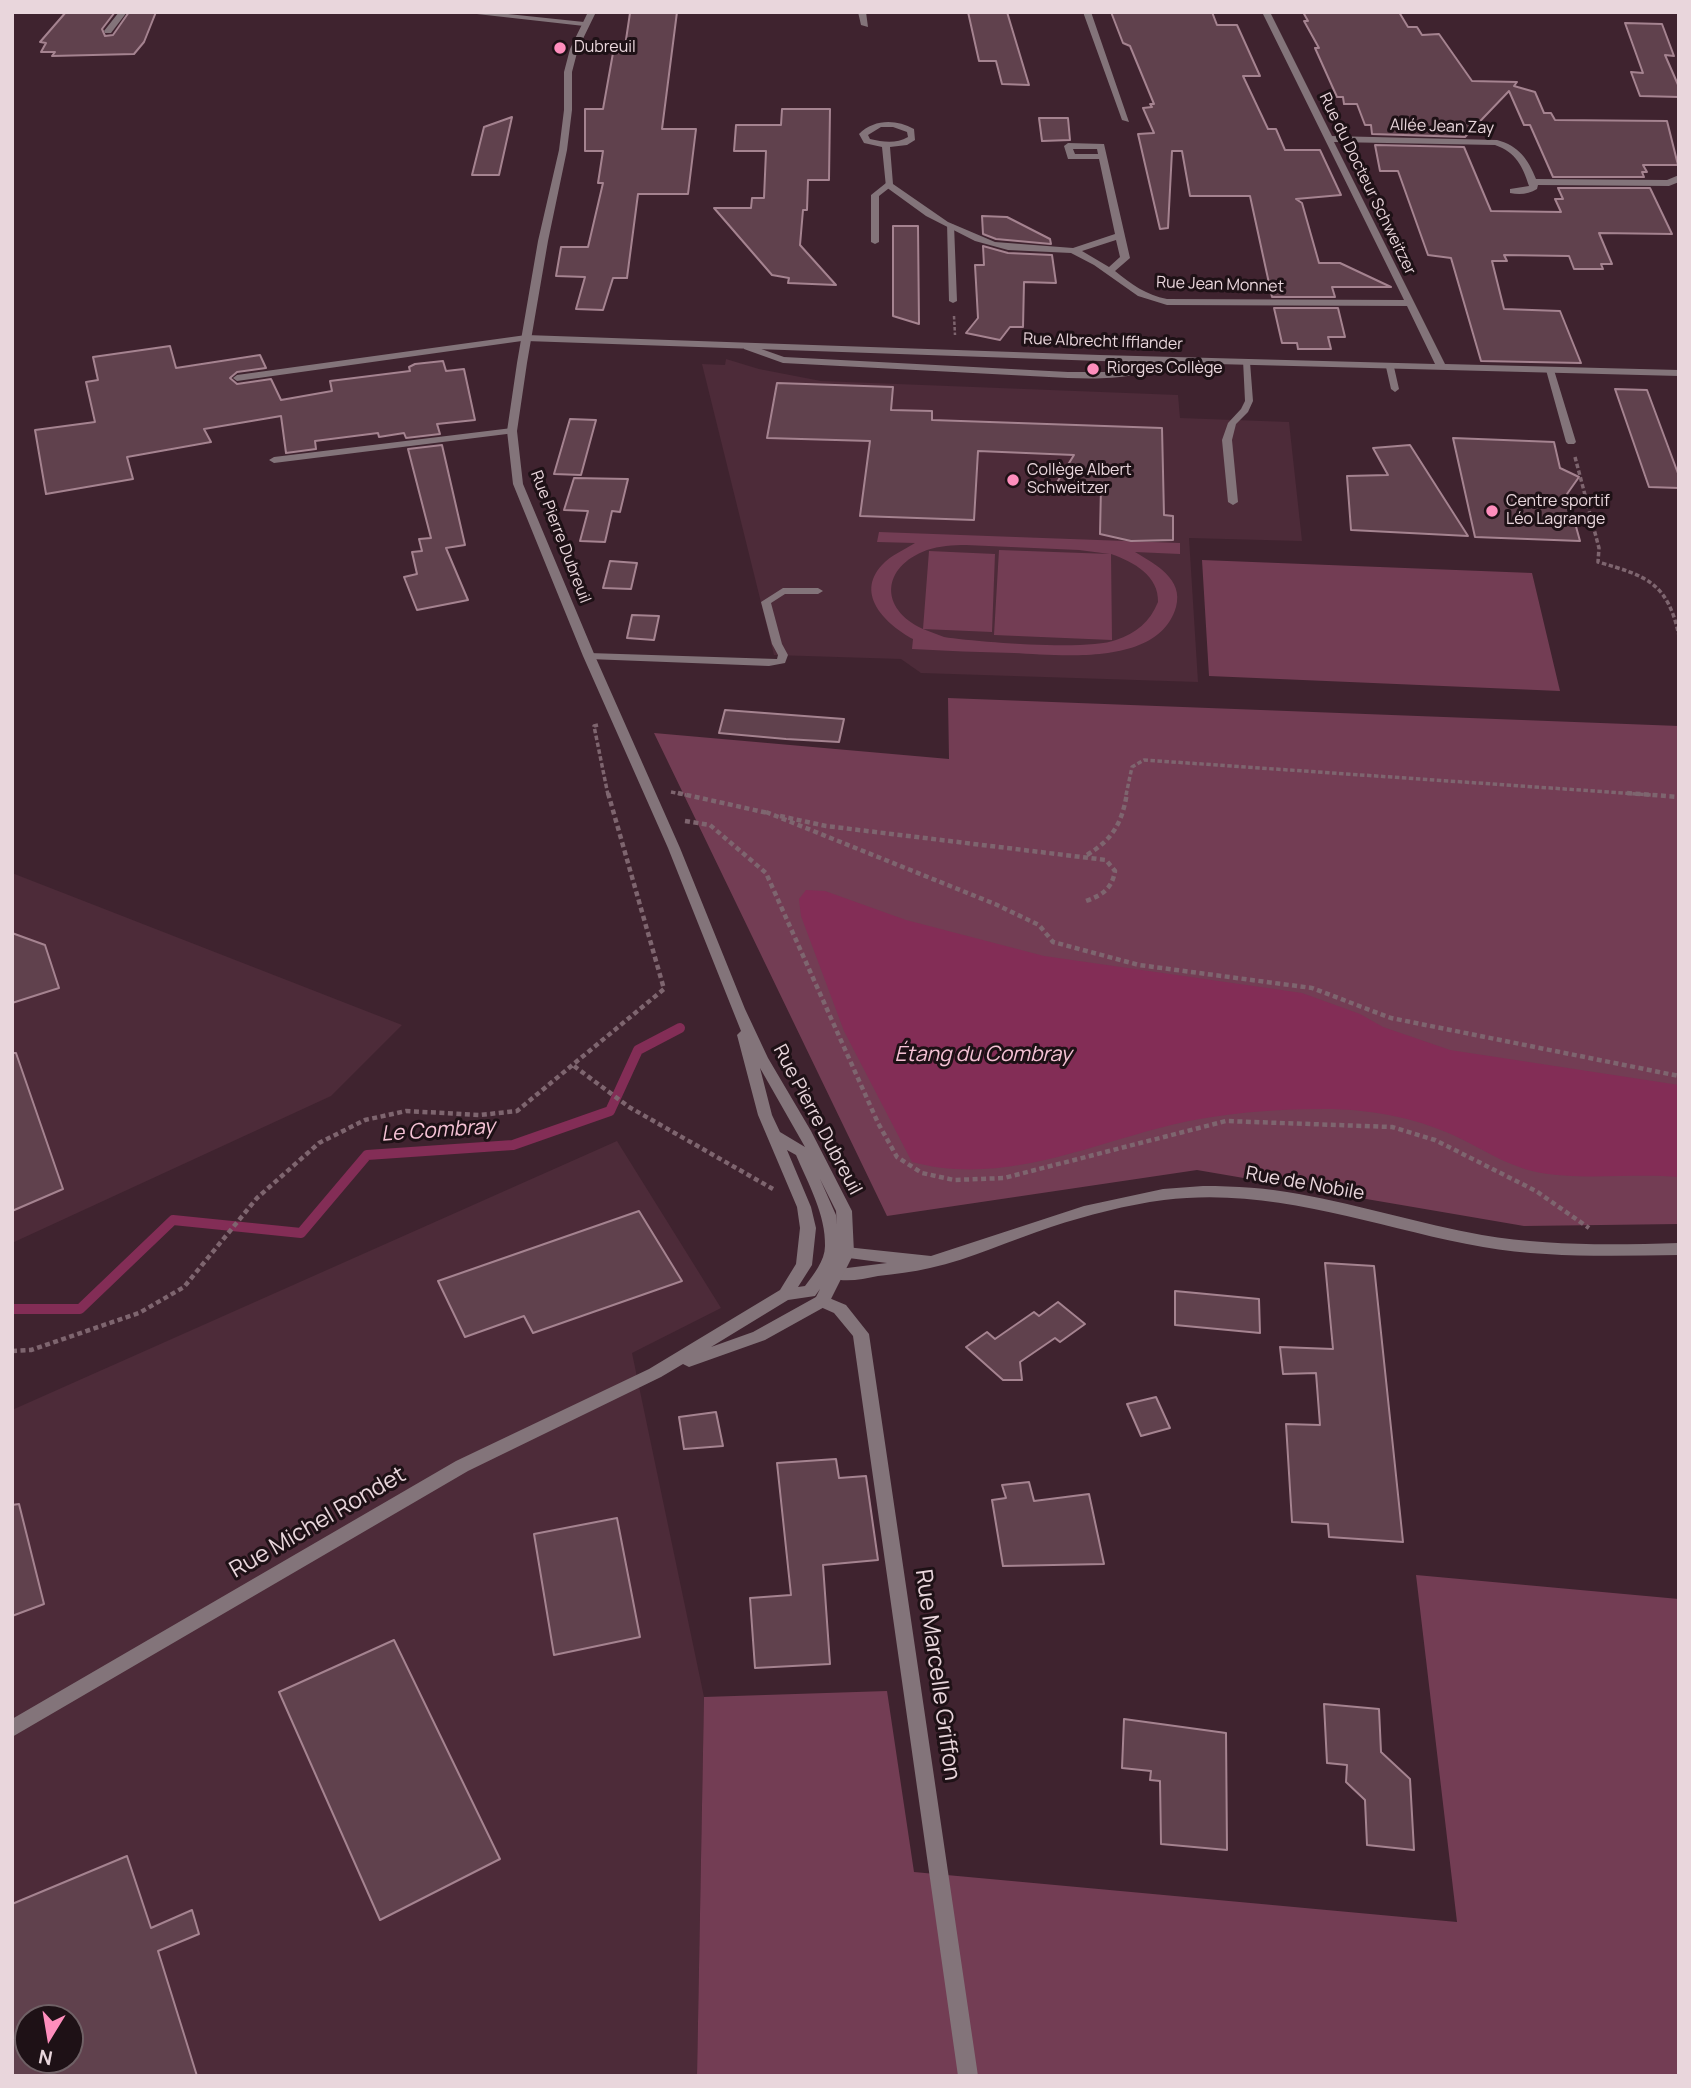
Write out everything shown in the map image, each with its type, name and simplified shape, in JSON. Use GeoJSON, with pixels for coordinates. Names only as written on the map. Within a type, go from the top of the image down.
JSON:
{"type":"FeatureCollection","features":[{"type":"Feature","properties":{"kind":"street"},"geometry":{"type":"LineString","coordinates":[[108,31],[123,12]]}},
{"type":"Feature","properties":{"kind":"street"},"geometry":{"type":"LineString","coordinates":[[463,12],[584,24]]}},
{"type":"Feature","properties":{"kind":"street","name":"Rue Pierre Dubreuil"},"geometry":{"type":"LineString","coordinates":[[592,12],[584,24],[568,72],[568,110],[563,150],[526,338],[512,430],[513,457],[522,496],[660,818],[738,1009],[761,1058],[804,1131],[844,1211],[846,1254]]}},
{"type":"Feature","properties":{"kind":"street"},"geometry":{"type":"LineString","coordinates":[[862,12],[865,25]]}},
{"type":"Feature","properties":{"kind":"street"},"geometry":{"type":"LineString","coordinates":[[1087,12],[1126,120]]}},
{"type":"Feature","properties":{"kind":"street","name":"Rue du Docteur Schweitzer"},"geometry":{"type":"LineString","coordinates":[[1266,12],[1443,368]]}},
{"type":"Feature","properties":{"kind":"street"},"geometry":{"type":"LineString","coordinates":[[886,125],[907,128],[913,135],[904,143],[886,145],[867,141],[863,134],[871,127],[886,125]]}},
{"type":"Feature","properties":{"kind":"street","name":"Allée Jean Zay"},"geometry":{"type":"LineString","coordinates":[[1329,139],[1498,142],[1519,153],[1533,185]]}},
{"type":"Feature","properties":{"kind":"street"},"geometry":{"type":"LineString","coordinates":[[886,145],[890,185]]}},
{"type":"Feature","properties":{"kind":"street"},"geometry":{"type":"LineString","coordinates":[[1103,156],[1125,258],[1108,272]]}},
{"type":"Feature","properties":{"kind":"street"},"geometry":{"type":"LineString","coordinates":[[1513,191],[1528,191],[1533,185],[1673,188],[1679,178]]}},
{"type":"Feature","properties":{"kind":"street","name":"Rue Jean Monnet"},"geometry":{"type":"LineString","coordinates":[[890,185],[903,197],[981,241],[1005,247],[1074,251],[1139,295],[1167,302],[1410,303]]}},
{"type":"Feature","properties":{"kind":"street"},"geometry":{"type":"LineString","coordinates":[[1074,251],[1121,235]]}},
{"type":"Feature","properties":{"kind":"street","name":"Rue Albrecht Ifflander"},"geometry":{"type":"LineString","coordinates":[[526,338],[1390,367],[1679,373]]}},
{"type":"Feature","properties":{"kind":"street","name":"Rue Pierre Dubreuil"},"geometry":{"type":"LineString","coordinates":[[738,1009],[749,1060],[773,1135],[804,1207],[808,1228],[804,1265]]}},
{"type":"Feature","properties":{"kind":"street"},"geometry":{"type":"LineString","coordinates":[[773,1135],[802,1152],[828,1215],[833,1248],[831,1271]]}},
{"type":"Feature","properties":{"kind":"street","name":"Rue de Nobile"},"geometry":{"type":"LineString","coordinates":[[831,1271],[856,1275],[931,1262],[1115,1202],[1184,1192],[1244,1192],[1528,1248],[1622,1251],[1679,1249]]}},
{"type":"Feature","properties":{"kind":"street"},"geometry":{"type":"LineString","coordinates":[[785,1294],[816,1296],[831,1271],[846,1254],[931,1262]]}},
{"type":"Feature","properties":{"kind":"street","name":"Rue Michel Rondet"},"geometry":{"type":"LineString","coordinates":[[12,1729],[462,1466],[655,1373],[785,1294],[804,1265]]}},
{"type":"Feature","properties":{"kind":"street","name":"Rue Michel Rondet"},"geometry":{"type":"LineString","coordinates":[[655,1373],[759,1336],[816,1296]]}},
{"type":"Feature","properties":{"kind":"street","name":"Rue Marcelle Griffon"},"geometry":{"type":"LineString","coordinates":[[816,1296],[840,1309],[861,1334],[968,2076]]}},
{"type":"Feature","properties":{"kind":"lane"},"geometry":{"type":"LineString","coordinates":[[875,242],[875,195],[890,185]]}},
{"type":"Feature","properties":{"kind":"lane"},"geometry":{"type":"LineString","coordinates":[[950,225],[953,301]]}},
{"type":"Feature","properties":{"kind":"lane"},"geometry":{"type":"LineString","coordinates":[[237,378],[526,338]]}},
{"type":"Feature","properties":{"kind":"lane"},"geometry":{"type":"LineString","coordinates":[[747,347],[783,360],[953,370],[1110,374],[1149,369],[1166,360]]}},
{"type":"Feature","properties":{"kind":"lane"},"geometry":{"type":"LineString","coordinates":[[1233,502],[1227,440],[1232,424],[1245,410],[1249,401],[1246,362]]}},
{"type":"Feature","properties":{"kind":"lane"},"geometry":{"type":"LineString","coordinates":[[1390,367],[1395,389]]}},
{"type":"Feature","properties":{"kind":"lane"},"geometry":{"type":"LineString","coordinates":[[1550,370],[1571,442]]}},
{"type":"Feature","properties":{"kind":"lane"},"geometry":{"type":"LineString","coordinates":[[274,460],[512,430]]}},
{"type":"Feature","properties":{"kind":"lane"},"geometry":{"type":"LineString","coordinates":[[589,656],[769,663],[781,661],[783,655],[777,644],[766,601],[783,591],[818,591]]}},
{"type":"Feature","properties":{"kind":"path"},"geometry":{"type":"LineString","coordinates":[[953,301],[956,353]]}},
{"type":"Feature","properties":{"kind":"path"},"geometry":{"type":"LineString","coordinates":[[1571,442],[1599,548],[1598,562],[1652,580],[1662,587],[1675,612],[1679,636]]}},
{"type":"Feature","properties":{"kind":"path"},"geometry":{"type":"LineString","coordinates":[[12,1352],[31,1350],[139,1313],[184,1287],[257,1198],[319,1143],[365,1119],[406,1111],[480,1115],[517,1111],[664,989],[608,794],[594,726],[617,720]]}},
{"type":"Feature","properties":{"kind":"path"},"geometry":{"type":"LineString","coordinates":[[1087,855],[1108,844],[1119,830],[1132,766],[1144,760],[1679,797]]}},
{"type":"Feature","properties":{"kind":"path"},"geometry":{"type":"LineString","coordinates":[[646,786],[826,826],[970,845],[1087,855],[1105,860],[1115,871],[1114,885],[1106,893],[1086,901]]}},
{"type":"Feature","properties":{"kind":"path"},"geometry":{"type":"LineString","coordinates":[[766,813],[995,904],[1039,925],[1053,942],[1139,965],[1312,988],[1391,1018],[1679,1076]]}},
{"type":"Feature","properties":{"kind":"path"},"geometry":{"type":"LineString","coordinates":[[660,818],[710,825],[766,873],[878,1123],[897,1157],[922,1173],[954,1180],[1004,1178],[1226,1121],[1392,1127],[1435,1140],[1536,1191],[1622,1251]]}},
{"type":"Feature","properties":{"kind":"path"},"geometry":{"type":"LineString","coordinates":[[574,1066],[629,1107],[804,1207]]}},
{"type":"Feature","properties":{"kind":"shaded area","name":"Collège Albert Schweitzer"},"geometry":{"type":"Polygon","coordinates":[[[726,359],[759,369],[821,381],[1178,395],[1180,418],[1289,422],[1302,541],[1189,538],[1198,682],[921,673],[901,659],[774,655],[702,364],[725,365],[726,359]]]}},
{"type":"Feature","properties":{"kind":"shaded area"},"geometry":{"type":"Polygon","coordinates":[[[879,532],[1180,543],[1180,554],[1135,552],[1159,567],[1172,580],[1176,588],[1176,607],[1166,626],[1150,640],[1106,653],[1056,655],[912,649],[913,639],[893,626],[877,608],[871,587],[874,576],[882,565],[893,555],[915,543],[877,542],[879,532]],[[946,546],[912,557],[894,577],[891,588],[893,600],[909,621],[944,637],[1005,643],[1082,645],[1116,640],[1136,630],[1151,615],[1158,602],[1150,577],[1128,561],[1111,554],[1112,640],[994,635],[999,550],[1110,554],[1079,550],[946,546]]]}},
{"type":"Feature","properties":{"kind":"shaded area"},"geometry":{"type":"Polygon","coordinates":[[[929,551],[995,554],[992,632],[923,629],[929,551]]]}},
{"type":"Feature","properties":{"kind":"shaded area"},"geometry":{"type":"Polygon","coordinates":[[[1202,560],[1532,573],[1560,691],[1209,676],[1202,560]]]}},
{"type":"Feature","properties":{"kind":"shaded area"},"geometry":{"type":"Polygon","coordinates":[[[948,698],[1679,726],[1679,1224],[1524,1226],[1197,1170],[887,1216],[654,733],[949,759],[948,698]]]}},
{"type":"Feature","properties":{"kind":"shaded area"},"geometry":{"type":"Polygon","coordinates":[[[12,873],[402,1025],[331,1096],[12,1243],[12,873]]]}},
{"type":"Feature","properties":{"kind":"shaded area"},"geometry":{"type":"Polygon","coordinates":[[[617,1141],[721,1308],[632,1353],[704,1697],[697,2076],[12,2076],[12,1410],[617,1141]]]}},
{"type":"Feature","properties":{"kind":"shaded area"},"geometry":{"type":"Polygon","coordinates":[[[1416,1575],[1679,1599],[1679,2076],[697,2076],[704,1697],[887,1691],[914,1872],[1457,1922],[1416,1575]]]}},
{"type":"Feature","properties":{"kind":"water","name":"Étang du Combray"},"geometry":{"type":"Polygon","coordinates":[[[806,890],[825,891],[906,920],[1044,956],[1302,993],[1360,1014],[1383,1027],[1450,1050],[1679,1085],[1679,1177],[1571,1176],[1536,1172],[1493,1156],[1453,1135],[1422,1123],[1374,1112],[1324,1109],[1247,1112],[1209,1117],[1011,1166],[945,1168],[912,1162],[844,1031],[801,916],[799,899],[806,890]]]}},
{"type":"Feature","properties":{"kind":"building"},"geometry":{"type":"Polygon","coordinates":[[[66,12],[115,12],[102,29],[105,36],[113,35],[129,12],[156,12],[144,42],[134,54],[52,56],[55,52],[41,52],[46,43],[40,42],[66,12]]]}},
{"type":"Feature","properties":{"kind":"building"},"geometry":{"type":"Polygon","coordinates":[[[677,12],[662,129],[696,129],[688,194],[638,194],[627,278],[613,278],[603,310],[576,309],[585,277],[556,276],[561,247],[588,247],[603,183],[598,183],[603,151],[585,151],[585,109],[603,109],[613,53],[624,53],[630,13],[677,12]]]}},
{"type":"Feature","properties":{"kind":"building"},"geometry":{"type":"Polygon","coordinates":[[[968,12],[1007,12],[1029,85],[1002,84],[996,61],[979,61],[968,12]]]}},
{"type":"Feature","properties":{"kind":"building"},"geometry":{"type":"Polygon","coordinates":[[[1111,12],[1212,12],[1217,25],[1237,25],[1260,76],[1243,76],[1268,129],[1276,129],[1285,150],[1320,150],[1341,195],[1296,199],[1302,203],[1319,263],[1340,263],[1391,287],[1332,287],[1335,297],[1272,297],[1250,196],[1190,196],[1182,151],[1172,151],[1168,228],[1160,229],[1138,134],[1154,133],[1143,108],[1152,107],[1150,104],[1154,104],[1130,46],[1123,43],[1111,12]]]}},
{"type":"Feature","properties":{"kind":"building"},"geometry":{"type":"Polygon","coordinates":[[[1303,12],[1399,12],[1408,27],[1417,27],[1422,35],[1439,34],[1472,81],[1517,82],[1514,86],[1535,92],[1544,113],[1551,113],[1555,120],[1667,121],[1678,165],[1643,165],[1647,172],[1642,172],[1644,177],[1553,177],[1530,125],[1524,125],[1509,91],[1465,137],[1372,134],[1371,125],[1365,125],[1357,104],[1344,104],[1343,97],[1337,97],[1315,48],[1319,48],[1304,21],[1308,21],[1303,12]]]}},
{"type":"Feature","properties":{"kind":"building"},"geometry":{"type":"Polygon","coordinates":[[[1625,23],[1662,24],[1674,56],[1665,55],[1679,87],[1679,97],[1640,96],[1631,72],[1643,73],[1625,23]]]}},
{"type":"Feature","properties":{"kind":"building"},"geometry":{"type":"Polygon","coordinates":[[[782,109],[830,109],[829,180],[808,180],[807,210],[803,210],[800,245],[836,285],[788,283],[789,278],[772,275],[714,208],[751,208],[752,198],[764,198],[766,151],[734,151],[736,125],[781,125],[782,109]]]}},
{"type":"Feature","properties":{"kind":"building"},"geometry":{"type":"Polygon","coordinates":[[[512,117],[499,175],[472,175],[484,127],[512,117]]]}},
{"type":"Feature","properties":{"kind":"building"},"geometry":{"type":"Polygon","coordinates":[[[1039,118],[1068,118],[1070,140],[1042,141],[1039,118]]]}},
{"type":"Feature","properties":{"kind":"building"},"geometry":{"type":"Polygon","coordinates":[[[1375,145],[1464,147],[1491,211],[1561,212],[1555,199],[1563,199],[1558,188],[1650,188],[1672,234],[1599,233],[1612,264],[1601,264],[1603,269],[1574,269],[1569,256],[1504,255],[1507,261],[1492,261],[1504,309],[1560,311],[1581,363],[1481,361],[1451,258],[1428,255],[1398,171],[1380,171],[1375,145]]]}},
{"type":"Feature","properties":{"kind":"building"},"geometry":{"type":"Polygon","coordinates":[[[982,216],[1007,217],[1050,239],[1051,244],[996,239],[983,234],[982,216]]]}},
{"type":"Feature","properties":{"kind":"building"},"geometry":{"type":"Polygon","coordinates":[[[893,226],[918,226],[919,324],[893,316],[893,226]]]}},
{"type":"Feature","properties":{"kind":"building"},"geometry":{"type":"Polygon","coordinates":[[[983,246],[1008,253],[1052,255],[1056,283],[1024,282],[1023,327],[1010,327],[1000,340],[966,333],[978,318],[975,265],[984,265],[983,246]]]}},
{"type":"Feature","properties":{"kind":"building"},"geometry":{"type":"Polygon","coordinates":[[[1274,308],[1338,308],[1345,337],[1328,337],[1331,349],[1298,349],[1297,343],[1282,343],[1274,308]]]}},
{"type":"Feature","properties":{"kind":"building"},"geometry":{"type":"Polygon","coordinates":[[[170,346],[176,368],[260,355],[266,368],[237,372],[230,378],[237,384],[271,379],[281,400],[332,391],[330,381],[410,371],[409,367],[415,364],[443,361],[446,371],[464,369],[475,420],[437,424],[440,434],[406,438],[404,433],[379,437],[378,433],[315,441],[316,449],[286,453],[281,416],[204,429],[211,442],[127,457],[133,479],[46,494],[35,430],[95,422],[86,382],[98,380],[93,357],[170,346]]]}},
{"type":"Feature","properties":{"kind":"building"},"geometry":{"type":"Polygon","coordinates":[[[777,383],[893,387],[891,410],[932,411],[932,420],[1162,428],[1164,515],[1173,516],[1173,540],[1131,541],[1100,534],[1101,487],[1054,487],[1074,455],[978,451],[974,520],[860,516],[870,441],[767,438],[777,383]]]}},
{"type":"Feature","properties":{"kind":"building"},"geometry":{"type":"Polygon","coordinates":[[[1615,389],[1647,390],[1679,476],[1679,488],[1649,487],[1615,389]]]}},
{"type":"Feature","properties":{"kind":"building"},"geometry":{"type":"Polygon","coordinates":[[[570,419],[596,420],[581,475],[554,474],[570,419]]]}},
{"type":"Feature","properties":{"kind":"building"},"geometry":{"type":"Polygon","coordinates":[[[1453,438],[1554,442],[1560,468],[1579,477],[1567,494],[1580,541],[1475,537],[1453,438]]]}},
{"type":"Feature","properties":{"kind":"building"},"geometry":{"type":"Polygon","coordinates":[[[442,445],[465,545],[446,548],[468,600],[417,610],[404,577],[417,574],[412,552],[422,551],[419,539],[431,538],[408,449],[442,445]]]}},
{"type":"Feature","properties":{"kind":"building"},"geometry":{"type":"Polygon","coordinates":[[[1410,445],[1468,536],[1351,530],[1347,476],[1388,475],[1373,448],[1410,445]]]}},
{"type":"Feature","properties":{"kind":"building"},"geometry":{"type":"Polygon","coordinates":[[[574,478],[628,479],[620,512],[612,511],[605,542],[580,541],[588,511],[564,510],[574,478]]]}},
{"type":"Feature","properties":{"kind":"building"},"geometry":{"type":"Polygon","coordinates":[[[610,561],[637,563],[631,589],[603,588],[610,561]]]}},
{"type":"Feature","properties":{"kind":"building"},"geometry":{"type":"Polygon","coordinates":[[[632,615],[659,616],[654,640],[627,638],[632,615]]]}},
{"type":"Feature","properties":{"kind":"building"},"geometry":{"type":"Polygon","coordinates":[[[725,710],[844,719],[839,742],[786,739],[719,733],[725,710]]]}},
{"type":"Feature","properties":{"kind":"building"},"geometry":{"type":"Polygon","coordinates":[[[12,933],[45,945],[59,988],[12,1003],[12,933]]]}},
{"type":"Feature","properties":{"kind":"building"},"geometry":{"type":"Polygon","coordinates":[[[12,1053],[16,1053],[63,1189],[12,1211],[12,1053]]]}},
{"type":"Feature","properties":{"kind":"building"},"geometry":{"type":"Polygon","coordinates":[[[639,1211],[682,1281],[533,1333],[524,1316],[465,1337],[438,1281],[639,1211]]]}},
{"type":"Feature","properties":{"kind":"building"},"geometry":{"type":"Polygon","coordinates":[[[1325,1263],[1374,1266],[1403,1542],[1329,1537],[1328,1524],[1292,1522],[1286,1424],[1320,1425],[1316,1373],[1283,1374],[1280,1347],[1333,1349],[1325,1263]]]}},
{"type":"Feature","properties":{"kind":"building"},"geometry":{"type":"Polygon","coordinates":[[[1175,1291],[1259,1299],[1260,1333],[1175,1325],[1175,1291]]]}},
{"type":"Feature","properties":{"kind":"building"},"geometry":{"type":"Polygon","coordinates":[[[1058,1302],[1085,1324],[1060,1342],[1055,1338],[1020,1362],[1022,1380],[1003,1380],[966,1347],[987,1332],[995,1339],[1034,1312],[1039,1316],[1058,1302]]]}},
{"type":"Feature","properties":{"kind":"building"},"geometry":{"type":"Polygon","coordinates":[[[1156,1397],[1170,1428],[1141,1436],[1127,1404],[1156,1397]]]}},
{"type":"Feature","properties":{"kind":"building"},"geometry":{"type":"Polygon","coordinates":[[[716,1412],[723,1446],[684,1449],[679,1417],[716,1412]]]}},
{"type":"Feature","properties":{"kind":"building"},"geometry":{"type":"Polygon","coordinates":[[[836,1459],[839,1478],[866,1476],[878,1560],[823,1565],[830,1664],[755,1668],[750,1598],[791,1595],[777,1463],[836,1459]]]}},
{"type":"Feature","properties":{"kind":"building"},"geometry":{"type":"Polygon","coordinates":[[[1029,1482],[1034,1501],[1089,1494],[1104,1564],[1003,1566],[992,1500],[1006,1498],[1002,1485],[1029,1482]]]}},
{"type":"Feature","properties":{"kind":"building"},"geometry":{"type":"Polygon","coordinates":[[[19,1504],[44,1604],[12,1616],[12,1505],[19,1504]]]}},
{"type":"Feature","properties":{"kind":"building"},"geometry":{"type":"Polygon","coordinates":[[[617,1518],[640,1637],[554,1655],[534,1534],[617,1518]]]}},
{"type":"Feature","properties":{"kind":"building"},"geometry":{"type":"Polygon","coordinates":[[[394,1640],[500,1859],[380,1920],[279,1692],[394,1640]]]}},
{"type":"Feature","properties":{"kind":"building"},"geometry":{"type":"Polygon","coordinates":[[[1324,1704],[1379,1709],[1381,1752],[1410,1779],[1414,1850],[1367,1845],[1365,1800],[1346,1782],[1347,1765],[1327,1763],[1324,1704]]]}},
{"type":"Feature","properties":{"kind":"building"},"geometry":{"type":"Polygon","coordinates":[[[1124,1719],[1226,1733],[1227,1850],[1161,1844],[1160,1781],[1150,1780],[1151,1771],[1122,1768],[1124,1719]]]}},
{"type":"Feature","properties":{"kind":"building"},"geometry":{"type":"Polygon","coordinates":[[[127,1856],[151,1928],[192,1910],[199,1934],[158,1951],[197,2076],[12,2076],[12,1904],[127,1856]]]}},
{"type":"Feature","properties":{"kind":"waterway","name":"Le Combray"},"geometry":{"type":"LineString","coordinates":[[12,1309],[80,1309],[173,1220],[301,1233],[367,1155],[513,1145],[610,1111],[638,1050],[680,1028]]}},
{"type":"Feature","properties":{"kind":"place","name":"Dubreuil"},"geometry":{"type":"Point","coordinates":[560,48]}},
{"type":"Feature","properties":{"kind":"place","name":"Riorges Collège"},"geometry":{"type":"Point","coordinates":[1093,369]}},
{"type":"Feature","properties":{"kind":"place","name":"Collège Albert Schweitzer"},"geometry":{"type":"Point","coordinates":[1013,480]}},
{"type":"Feature","properties":{"kind":"place","name":"Centre sportif Léo Lagrange"},"geometry":{"type":"Point","coordinates":[1492,511]}}]}
